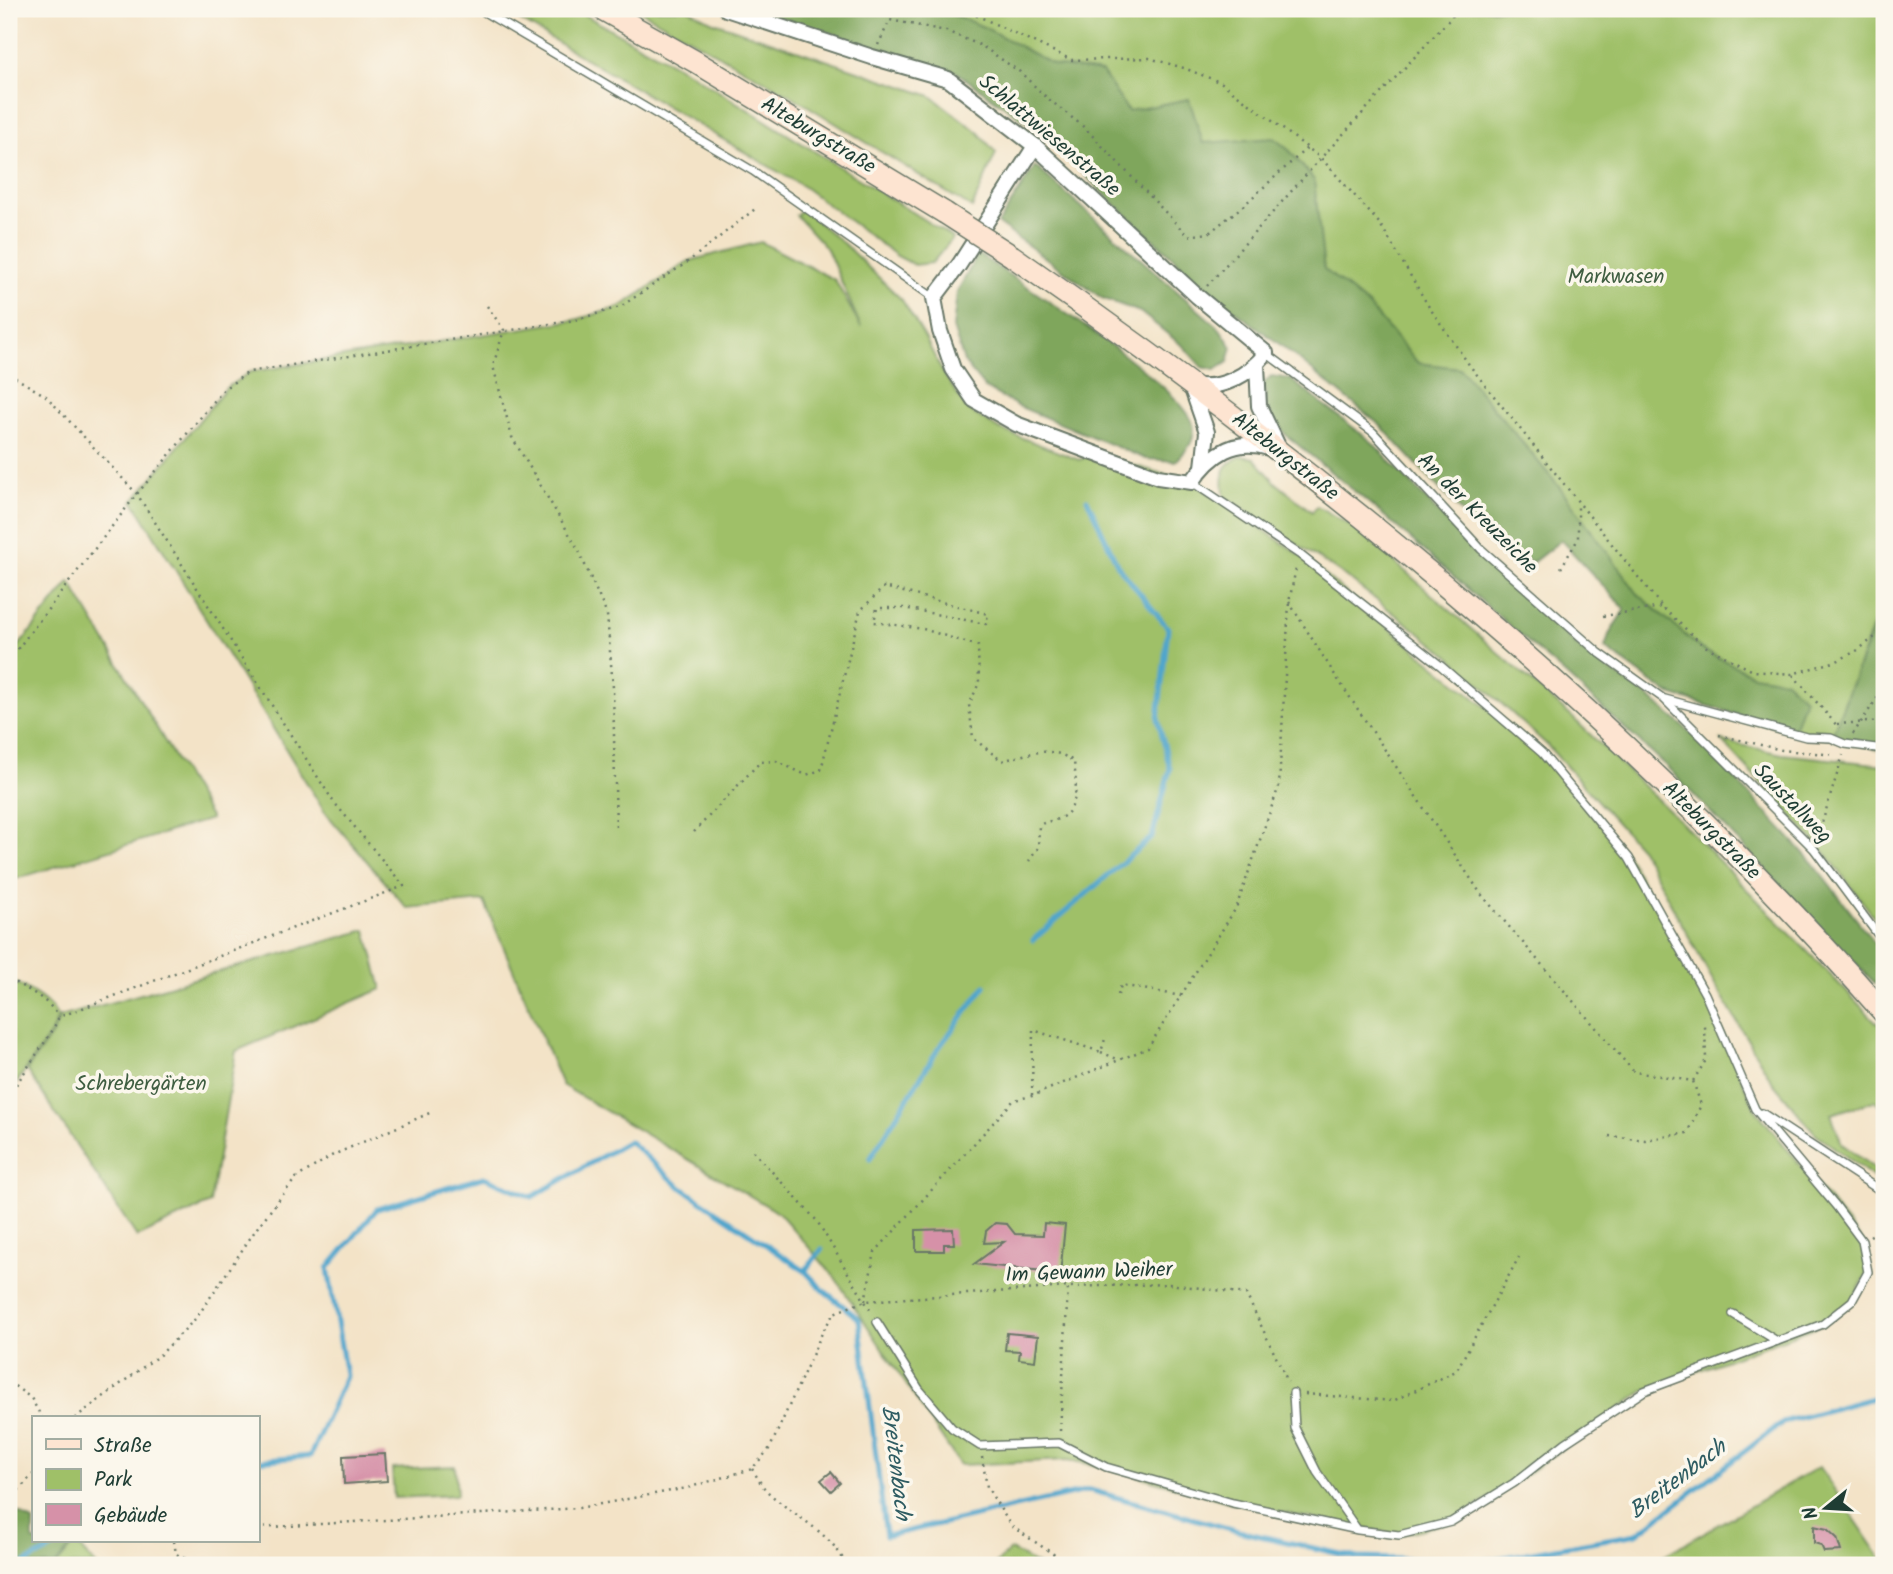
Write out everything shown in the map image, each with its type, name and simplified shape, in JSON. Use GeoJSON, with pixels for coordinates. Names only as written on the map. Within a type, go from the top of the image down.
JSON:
{"type":"FeatureCollection","features":[{"type":"Feature","properties":{"kind":"main road","name":"Alteburgstraße"},"geometry":{"type":"LineString","coordinates":[[602,9],[696,62],[1012,256],[1283,454],[1431,573],[1623,744],[1739,857],[1884,1013]]}},
{"type":"Feature","properties":{"kind":"street","name":"Schlattwiesenstraße"},"geometry":{"type":"LineString","coordinates":[[726,9],[948,79],[1035,146],[1262,359]]}},
{"type":"Feature","properties":{"kind":"street"},"geometry":{"type":"LineString","coordinates":[[1035,146],[959,265],[934,298],[940,331],[953,369],[974,400],[1016,425],[1158,477],[1192,482],[1203,467],[1239,444],[1262,446],[1283,454]]}},
{"type":"Feature","properties":{"kind":"street"},"geometry":{"type":"LineString","coordinates":[[1203,467],[1207,432],[1191,385],[1223,385],[1262,359]]}},
{"type":"Feature","properties":{"kind":"street"},"geometry":{"type":"LineString","coordinates":[[1262,359],[1259,407],[1283,454]]}},
{"type":"Feature","properties":{"kind":"lane"},"geometry":{"type":"LineString","coordinates":[[479,9],[753,171],[934,298]]}},
{"type":"Feature","properties":{"kind":"lane","name":"An der Kreuzeiche"},"geometry":{"type":"LineString","coordinates":[[1262,359],[1373,432],[1481,549],[1598,652],[1664,699]]}},
{"type":"Feature","properties":{"kind":"lane"},"geometry":{"type":"LineString","coordinates":[[877,1322],[919,1389],[952,1428],[980,1446],[1059,1443],[1105,1467],[1233,1503],[1358,1530],[1399,1535],[1451,1522],[1514,1483],[1565,1443],[1644,1391],[1823,1324],[1852,1301],[1868,1272],[1862,1241],[1755,1109],[1705,994],[1629,858],[1542,753],[1441,666],[1299,554],[1192,482]]}},
{"type":"Feature","properties":{"kind":"lane"},"geometry":{"type":"LineString","coordinates":[[1664,699],[1806,737],[1831,738],[1845,744],[1884,749]]}},
{"type":"Feature","properties":{"kind":"lane","name":"Saustallweg"},"geometry":{"type":"LineString","coordinates":[[1664,699],[1814,849],[1884,943]]}},
{"type":"Feature","properties":{"kind":"lane"},"geometry":{"type":"LineString","coordinates":[[1755,1109],[1884,1193]]}},
{"type":"Feature","properties":{"kind":"lane"},"geometry":{"type":"LineString","coordinates":[[1733,1314],[1777,1341]]}},
{"type":"Feature","properties":{"kind":"lane"},"geometry":{"type":"LineString","coordinates":[[1293,1393],[1295,1428],[1317,1472],[1358,1530]]}},
{"type":"Feature","properties":{"kind":"path"},"geometry":{"type":"LineString","coordinates":[[956,9],[980,17],[1072,60],[1149,58],[1222,83],[1321,158],[1380,224],[1429,307],[1469,366],[1662,607],[1703,645],[1753,671],[1792,674],[1837,661],[1884,631]]}},
{"type":"Feature","properties":{"kind":"path"},"geometry":{"type":"LineString","coordinates":[[1197,296],[1459,9]]}},
{"type":"Feature","properties":{"kind":"path"},"geometry":{"type":"LineString","coordinates":[[872,57],[890,20],[946,31],[982,46],[1020,72],[1046,97],[1086,128],[1188,236],[1209,233],[1308,147]]}},
{"type":"Feature","properties":{"kind":"path"},"geometry":{"type":"LineString","coordinates":[[9,660],[136,494],[225,388],[249,372],[575,320],[620,307],[689,261],[754,209]]}},
{"type":"Feature","properties":{"kind":"path"},"geometry":{"type":"LineString","coordinates":[[487,306],[504,330]]}},
{"type":"Feature","properties":{"kind":"path"},"geometry":{"type":"LineString","coordinates":[[504,330],[493,366],[512,438],[578,549],[607,615],[613,688],[617,832]]}},
{"type":"Feature","properties":{"kind":"path"},"geometry":{"type":"LineString","coordinates":[[9,374],[46,396],[136,494],[333,801],[404,886],[59,1017],[9,1095]]}},
{"type":"Feature","properties":{"kind":"path"},"geometry":{"type":"LineString","coordinates":[[1561,568],[1578,540],[1578,503]]}},
{"type":"Feature","properties":{"kind":"path"},"geometry":{"type":"LineString","coordinates":[[865,1301],[876,1252],[1014,1100],[1032,1096],[1149,1048],[1236,908],[1279,786],[1289,602],[1299,554]]}},
{"type":"Feature","properties":{"kind":"path"},"geometry":{"type":"LineString","coordinates":[[694,832],[760,762],[776,761],[806,775],[821,770],[860,611],[884,587],[988,614],[985,624],[904,608],[877,608],[874,622],[923,629],[978,646],[979,683],[969,705],[973,738],[1002,761],[1046,751],[1062,752],[1074,762],[1074,804],[1062,818],[1046,821],[1039,826],[1038,848],[1029,861]]}},
{"type":"Feature","properties":{"kind":"path"},"geometry":{"type":"LineString","coordinates":[[1289,602],[1333,673],[1481,894],[1634,1072],[1693,1081]]}},
{"type":"Feature","properties":{"kind":"path"},"geometry":{"type":"LineString","coordinates":[[1603,616],[1662,607]]}},
{"type":"Feature","properties":{"kind":"path"},"geometry":{"type":"LineString","coordinates":[[1792,674],[1837,724],[1845,744]]}},
{"type":"Feature","properties":{"kind":"path"},"geometry":{"type":"LineString","coordinates":[[1861,723],[1884,688]]}},
{"type":"Feature","properties":{"kind":"path"},"geometry":{"type":"LineString","coordinates":[[1837,724],[1884,721]]}},
{"type":"Feature","properties":{"kind":"path"},"geometry":{"type":"LineString","coordinates":[[1699,734],[1707,730],[1782,750],[1843,755],[1814,849]]}},
{"type":"Feature","properties":{"kind":"path"},"geometry":{"type":"LineString","coordinates":[[9,979],[41,997],[59,1017]]}},
{"type":"Feature","properties":{"kind":"path"},"geometry":{"type":"LineString","coordinates":[[1118,995],[1121,985],[1181,996]]}},
{"type":"Feature","properties":{"kind":"path"},"geometry":{"type":"LineString","coordinates":[[1693,1081],[1706,1060],[1705,994]]}},
{"type":"Feature","properties":{"kind":"path"},"geometry":{"type":"LineString","coordinates":[[1032,1096],[1033,1030],[1119,1060]]}},
{"type":"Feature","properties":{"kind":"path"},"geometry":{"type":"LineString","coordinates":[[1101,1052],[1105,1039]]}},
{"type":"Feature","properties":{"kind":"path"},"geometry":{"type":"LineString","coordinates":[[1609,1136],[1645,1140],[1687,1133],[1701,1105],[1693,1081]]}},
{"type":"Feature","properties":{"kind":"path"},"geometry":{"type":"LineString","coordinates":[[78,1416],[162,1353],[197,1317],[259,1225],[296,1178],[333,1155],[432,1112]]}},
{"type":"Feature","properties":{"kind":"path"},"geometry":{"type":"LineString","coordinates":[[752,1151],[817,1221],[865,1301]]}},
{"type":"Feature","properties":{"kind":"path"},"geometry":{"type":"LineString","coordinates":[[1293,1393],[1393,1401],[1456,1371],[1519,1257]]}},
{"type":"Feature","properties":{"kind":"path","name":"Im Gewann Weiher"},"geometry":{"type":"LineString","coordinates":[[752,1469],[770,1448],[823,1331],[834,1313],[865,1301],[1068,1287],[1168,1284],[1246,1294],[1293,1393]]}},
{"type":"Feature","properties":{"kind":"path"},"geometry":{"type":"LineString","coordinates":[[1059,1443],[1068,1287]]}},
{"type":"Feature","properties":{"kind":"path"},"geometry":{"type":"LineString","coordinates":[[9,1382],[31,1398],[41,1416]]}},
{"type":"Feature","properties":{"kind":"path"},"geometry":{"type":"LineString","coordinates":[[980,1446],[987,1487],[1011,1526],[1070,1565]]}},
{"type":"Feature","properties":{"kind":"path"},"geometry":{"type":"LineString","coordinates":[[259,1528],[579,1508],[687,1488],[752,1469],[767,1491],[808,1522],[843,1557],[846,1565]]}},
{"type":"Feature","properties":{"kind":"path"},"geometry":{"type":"LineString","coordinates":[[9,1501],[32,1475]]}},
{"type":"Feature","properties":{"kind":"path"},"geometry":{"type":"LineString","coordinates":[[174,1542],[176,1554],[201,1565]]}},
{"type":"Feature","properties":{"kind":"green space"},"geometry":{"type":"Polygon","coordinates":[[[501,9],[574,9],[688,72],[953,238],[932,263],[914,265],[897,256],[804,187],[501,9]]]}},
{"type":"Feature","properties":{"kind":"green space"},"geometry":{"type":"Polygon","coordinates":[[[637,9],[688,9],[711,21],[931,96],[978,132],[996,153],[972,208],[790,95],[637,9]]]}},
{"type":"Feature","properties":{"kind":"green space","name":"Markwasen"},"geometry":{"type":"Polygon","coordinates":[[[753,9],[1884,9],[1884,604],[1878,613],[1831,738],[1793,732],[1667,693],[1605,648],[1609,635],[1625,609],[1561,540],[1533,562],[1495,548],[1380,425],[1280,344],[1214,296],[1046,136],[956,72],[753,9]]]}},
{"type":"Feature","properties":{"kind":"green space"},"geometry":{"type":"Polygon","coordinates":[[[754,9],[940,9],[986,28],[1054,65],[1102,72],[1128,111],[1189,99],[1203,143],[1274,138],[1290,151],[1314,180],[1324,269],[1368,305],[1418,363],[1460,368],[1561,489],[1638,594],[1701,649],[1753,675],[1785,680],[1805,698],[1793,732],[1667,693],[1605,648],[1609,635],[1625,609],[1561,540],[1533,562],[1495,548],[1380,425],[1219,299],[1105,195],[1046,136],[956,72],[754,9]]]}},
{"type":"Feature","properties":{"kind":"green space"},"geometry":{"type":"Polygon","coordinates":[[[1035,166],[1220,329],[1232,347],[1228,362],[1215,370],[1202,367],[1184,347],[1140,312],[1102,298],[998,224],[1035,166]]]}},
{"type":"Feature","properties":{"kind":"green space"},"geometry":{"type":"Polygon","coordinates":[[[802,209],[844,244],[902,300],[943,373],[968,410],[999,429],[1079,460],[1093,454],[1192,482],[1299,554],[1542,753],[1629,858],[1705,994],[1755,1109],[1862,1241],[1868,1272],[1852,1301],[1823,1324],[1644,1391],[1514,1483],[1451,1522],[1399,1535],[1233,1503],[1106,1467],[1067,1460],[960,1465],[834,1276],[779,1213],[562,1085],[484,901],[407,908],[324,811],[133,501],[226,388],[250,372],[575,320],[620,307],[689,261],[761,242],[835,280],[861,327],[827,249],[796,215],[802,209]]]}},
{"type":"Feature","properties":{"kind":"green space"},"geometry":{"type":"Polygon","coordinates":[[[978,254],[1131,360],[1182,407],[1194,430],[1187,449],[1176,461],[1146,459],[1018,406],[985,388],[964,362],[953,328],[957,292],[978,254]]]}},
{"type":"Feature","properties":{"kind":"green space"},"geometry":{"type":"Polygon","coordinates":[[[1271,376],[1290,379],[1372,442],[1472,548],[1587,655],[1649,697],[1698,739],[1813,863],[1884,955],[1884,993],[1667,767],[1381,513],[1286,435],[1272,418],[1266,405],[1264,383],[1271,376]]]}},
{"type":"Feature","properties":{"kind":"green space"},"geometry":{"type":"Polygon","coordinates":[[[1241,456],[1254,458],[1275,482],[1312,512],[1317,506],[1358,530],[1573,718],[1685,826],[1884,1030],[1884,1107],[1874,1101],[1831,1114],[1842,1144],[1884,1176],[1884,1185],[1815,1133],[1773,1083],[1641,849],[1546,744],[1447,654],[1345,576],[1224,496],[1224,472],[1229,464],[1241,456]]]}},
{"type":"Feature","properties":{"kind":"green space"},"geometry":{"type":"Polygon","coordinates":[[[70,582],[211,819],[9,881],[9,658],[70,582]]]}},
{"type":"Feature","properties":{"kind":"green space"},"geometry":{"type":"Polygon","coordinates":[[[1884,604],[1884,750],[1831,738],[1884,604]]]}},
{"type":"Feature","properties":{"kind":"green space"},"geometry":{"type":"Polygon","coordinates":[[[1722,741],[1782,754],[1884,765],[1884,930],[1827,855],[1722,741]]]}},
{"type":"Feature","properties":{"kind":"green space","name":"Schrebergärten"},"geometry":{"type":"Polygon","coordinates":[[[366,930],[382,989],[236,1051],[210,1203],[137,1237],[27,1070],[53,1033],[60,1017],[366,930]]]}},
{"type":"Feature","properties":{"kind":"green space","name":"Schrebergärten"},"geometry":{"type":"Polygon","coordinates":[[[9,979],[43,1000],[58,1017],[51,1033],[9,1094],[9,979]]]}},
{"type":"Feature","properties":{"kind":"green space"},"geometry":{"type":"Polygon","coordinates":[[[455,1466],[457,1495],[394,1498],[392,1469],[455,1466]]]}},
{"type":"Feature","properties":{"kind":"green space"},"geometry":{"type":"Polygon","coordinates":[[[1819,1467],[1884,1565],[1647,1565],[1819,1467]]]}},
{"type":"Feature","properties":{"kind":"green space"},"geometry":{"type":"Polygon","coordinates":[[[9,1508],[32,1520],[32,1542],[75,1542],[56,1565],[9,1565],[9,1508]]]}},
{"type":"Feature","properties":{"kind":"green space"},"geometry":{"type":"Polygon","coordinates":[[[75,1542],[96,1565],[56,1565],[75,1542]]]}},
{"type":"Feature","properties":{"kind":"green space"},"geometry":{"type":"Polygon","coordinates":[[[1011,1550],[1037,1565],[995,1565],[1011,1550]]]}},
{"type":"Feature","properties":{"kind":"building"},"geometry":{"type":"Polygon","coordinates":[[[995,1223],[1007,1224],[1015,1234],[1043,1235],[1044,1223],[1065,1225],[1060,1276],[1043,1275],[1044,1271],[974,1264],[1004,1242],[984,1243],[986,1231],[995,1223]]]}},
{"type":"Feature","properties":{"kind":"building"},"geometry":{"type":"Polygon","coordinates":[[[953,1229],[954,1244],[944,1244],[944,1251],[916,1251],[916,1230],[953,1229]]]}},
{"type":"Feature","properties":{"kind":"building"},"geometry":{"type":"Polygon","coordinates":[[[1007,1333],[1038,1336],[1035,1361],[1019,1359],[1020,1351],[1005,1350],[1007,1333]]]}},
{"type":"Feature","properties":{"kind":"building"},"geometry":{"type":"Polygon","coordinates":[[[385,1454],[387,1481],[344,1484],[343,1456],[385,1454]]]}},
{"type":"Feature","properties":{"kind":"building"},"geometry":{"type":"Polygon","coordinates":[[[831,1472],[840,1483],[831,1491],[821,1480],[831,1472]]]}},
{"type":"Feature","properties":{"kind":"building"},"geometry":{"type":"Polygon","coordinates":[[[1814,1526],[1827,1529],[1837,1538],[1841,1551],[1824,1552],[1821,1545],[1814,1543],[1814,1526]]]}},
{"type":"Feature","properties":{"kind":"waterway"},"geometry":{"type":"LineString","coordinates":[[1033,940],[1152,837],[1170,769],[1158,719],[1168,628],[1118,566],[1087,499]]}},
{"type":"Feature","properties":{"kind":"waterway"},"geometry":{"type":"LineString","coordinates":[[870,1159],[938,1049],[985,986]]}},
{"type":"Feature","properties":{"kind":"waterway","name":"Breitenbach"},"geometry":{"type":"LineString","coordinates":[[259,1461],[310,1456],[346,1376],[328,1268],[377,1209],[484,1177],[532,1197],[629,1141],[679,1186],[805,1271],[822,1289],[859,1319],[886,1536],[1090,1490],[1238,1531],[1358,1558],[1481,1561],[1637,1534],[1783,1422],[1884,1395]]}},
{"type":"Feature","properties":{"kind":"waterway"},"geometry":{"type":"LineString","coordinates":[[805,1271],[822,1249]]}},
{"type":"Feature","properties":{"kind":"waterway","name":"Breitenbach"},"geometry":{"type":"LineString","coordinates":[[21,1565],[65,1542]]}}]}
